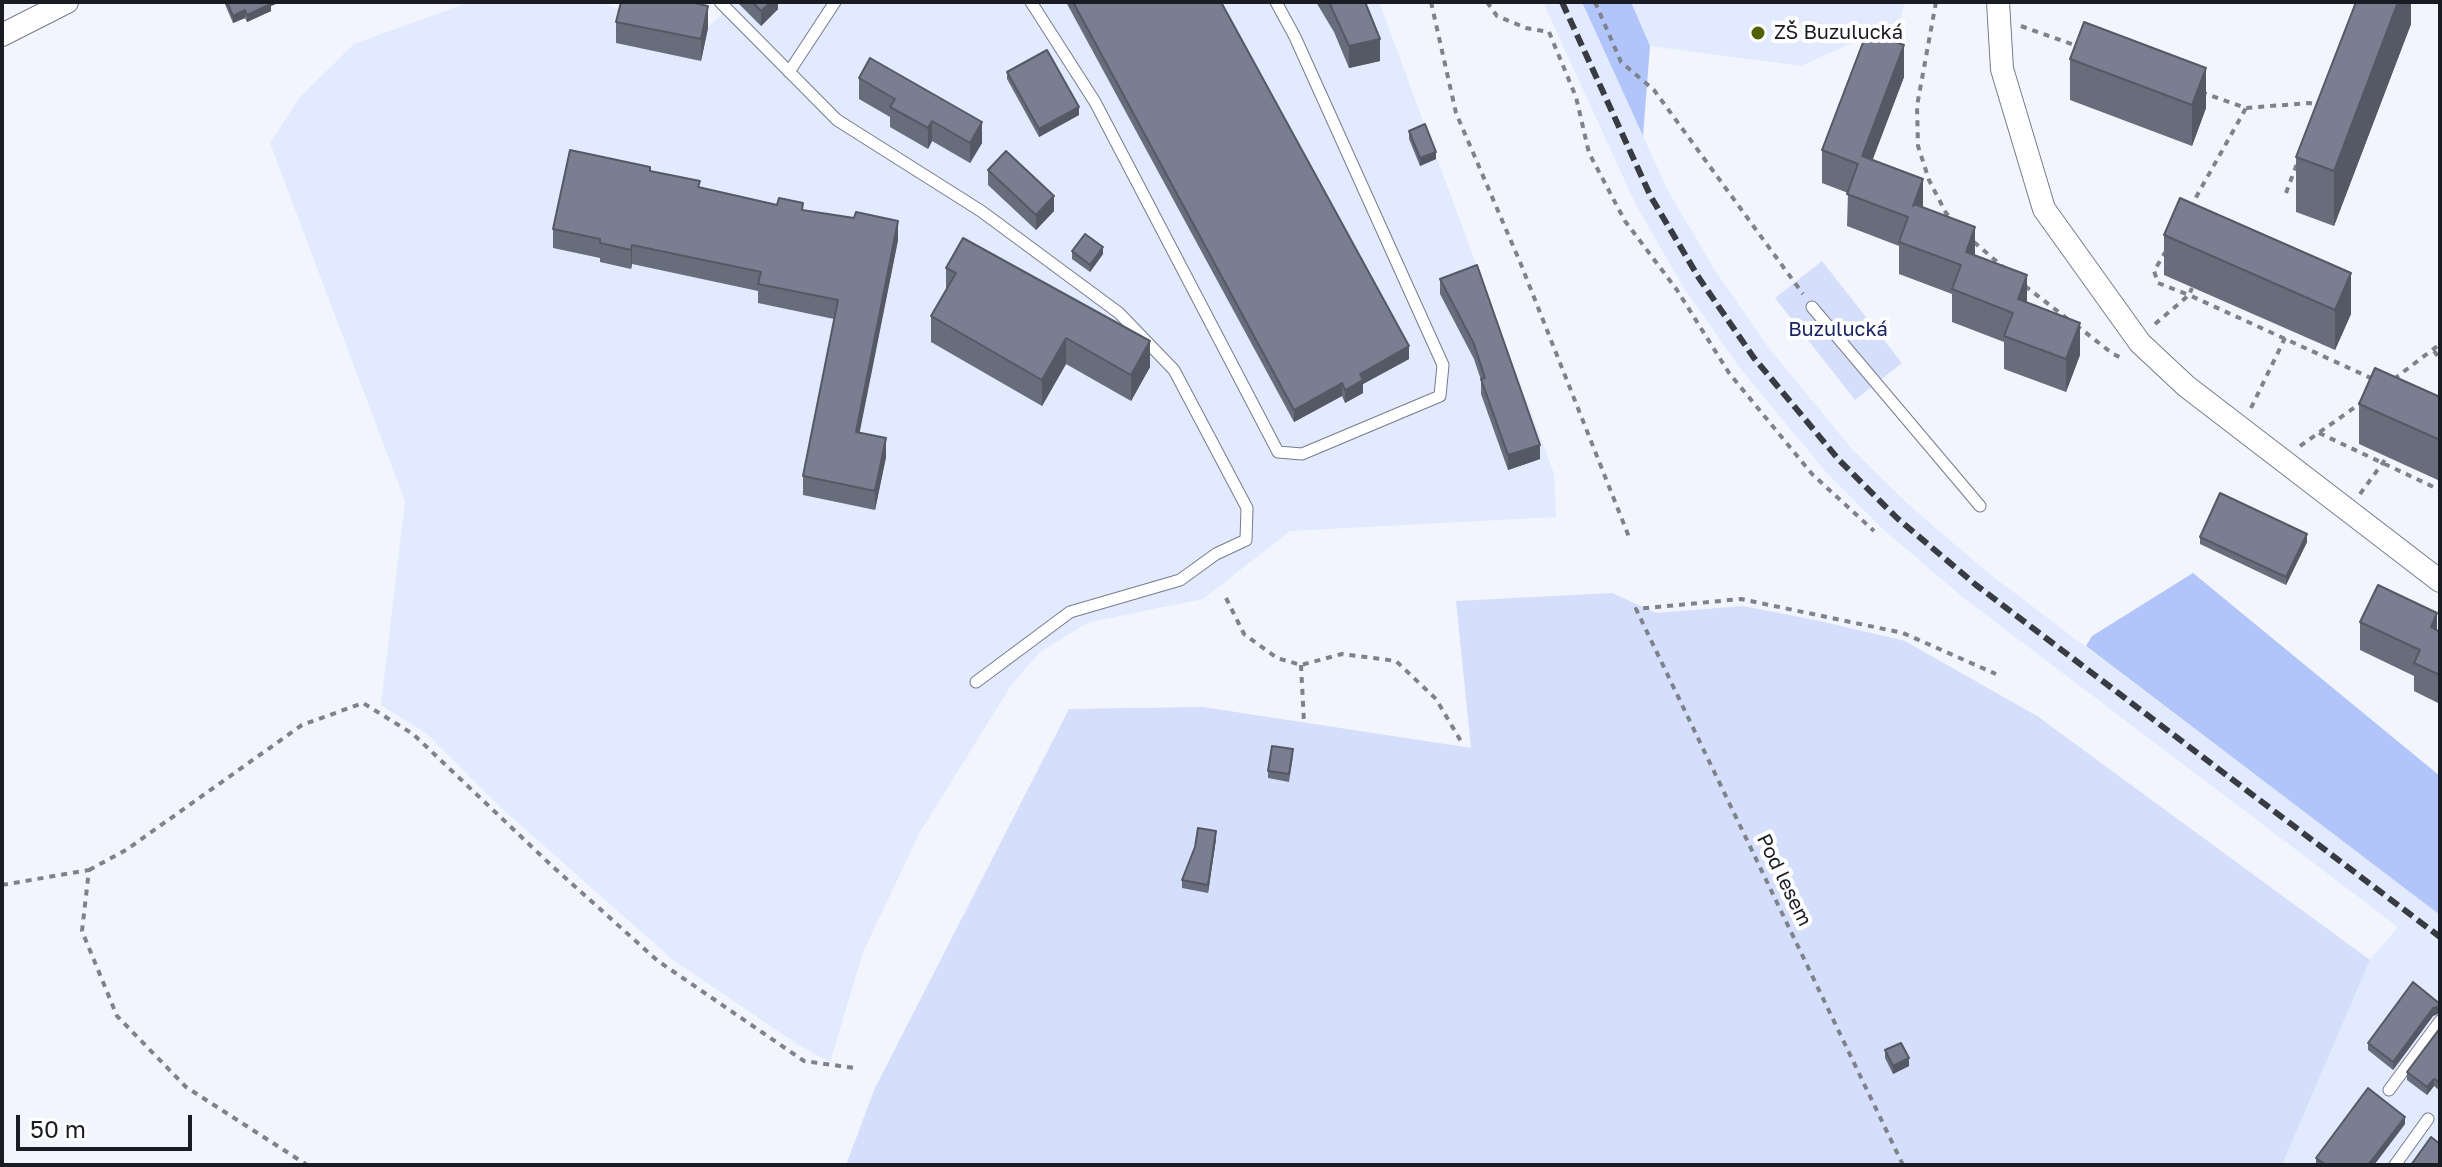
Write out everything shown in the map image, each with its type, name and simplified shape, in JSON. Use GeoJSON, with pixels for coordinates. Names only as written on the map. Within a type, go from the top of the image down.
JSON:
{"type":"FeatureCollection","features":[{"type":"Feature","properties":{"kind":"street"},"geometry":{"type":"LineString","coordinates":[[2,35],[67,2]]}},
{"type":"Feature","properties":{"kind":"street"},"geometry":{"type":"LineString","coordinates":[[1998,2],[2002,69],[2044,209],[2140,343],[2186,386],[2440,581]]}},
{"type":"Feature","properties":{"kind":"lane"},"geometry":{"type":"LineString","coordinates":[[720,2],[837,120],[981,211],[1119,313],[1174,370],[1247,508],[1246,540],[1216,554],[1180,580],[1070,612],[976,682]]}},
{"type":"Feature","properties":{"kind":"lane"},"geometry":{"type":"LineString","coordinates":[[789,72],[835,2]]}},
{"type":"Feature","properties":{"kind":"lane"},"geometry":{"type":"LineString","coordinates":[[1031,2],[1095,102],[1278,452],[1302,454],[1440,396],[1443,365],[1308,65],[1276,2]]}},
{"type":"Feature","properties":{"kind":"lane"},"geometry":{"type":"LineString","coordinates":[[1812,307],[1980,506]]}},
{"type":"Feature","properties":{"kind":"lane"},"geometry":{"type":"LineString","coordinates":[[2389,1090],[2440,1021]]}},
{"type":"Feature","properties":{"kind":"lane"},"geometry":{"type":"LineString","coordinates":[[2395,1165],[2428,1119]]}},
{"type":"Feature","properties":{"kind":"path"},"geometry":{"type":"LineString","coordinates":[[1431,2],[1456,113],[1520,262],[1629,537]]}},
{"type":"Feature","properties":{"kind":"path"},"geometry":{"type":"LineString","coordinates":[[1487,2],[1497,16],[1526,28],[1549,32],[1576,97],[1589,153],[1625,221],[1677,290],[1729,373],[1812,474],[1874,531]]}},
{"type":"Feature","properties":{"kind":"path"},"geometry":{"type":"LineString","coordinates":[[1595,2],[1621,62],[1654,90],[1812,307]]}},
{"type":"Feature","properties":{"kind":"path"},"geometry":{"type":"LineString","coordinates":[[1936,2],[1917,106],[1918,146],[1929,180],[1946,213],[1956,223]]}},
{"type":"Feature","properties":{"kind":"path"},"geometry":{"type":"LineString","coordinates":[[2018,37],[2017,24],[2089,51]]}},
{"type":"Feature","properties":{"kind":"path"},"geometry":{"type":"LineString","coordinates":[[2194,90],[2246,108],[2309,103],[2327,108]]}},
{"type":"Feature","properties":{"kind":"path"},"geometry":{"type":"LineString","coordinates":[[2190,208],[2246,108]]}},
{"type":"Feature","properties":{"kind":"path"},"geometry":{"type":"LineString","coordinates":[[2286,193],[2303,147]]}},
{"type":"Feature","properties":{"kind":"path"},"geometry":{"type":"LineString","coordinates":[[2292,176],[2300,179]]}},
{"type":"Feature","properties":{"kind":"path"},"geometry":{"type":"LineString","coordinates":[[1966,234],[2010,273]]}},
{"type":"Feature","properties":{"kind":"path"},"geometry":{"type":"LineString","coordinates":[[2169,246],[2154,271],[2158,283],[2387,385],[2440,344]]}},
{"type":"Feature","properties":{"kind":"path"},"geometry":{"type":"LineString","coordinates":[[2021,283],[2113,354],[2128,360]]}},
{"type":"Feature","properties":{"kind":"path"},"geometry":{"type":"LineString","coordinates":[[2150,329],[2189,295],[2192,288]]}},
{"type":"Feature","properties":{"kind":"path"},"geometry":{"type":"LineString","coordinates":[[2246,321],[2249,313]]}},
{"type":"Feature","properties":{"kind":"path"},"geometry":{"type":"LineString","coordinates":[[2302,346],[2306,337]]}},
{"type":"Feature","properties":{"kind":"path"},"geometry":{"type":"LineString","coordinates":[[2249,413],[2285,338]]}},
{"type":"Feature","properties":{"kind":"path"},"geometry":{"type":"LineString","coordinates":[[2434,351],[2440,359]]}},
{"type":"Feature","properties":{"kind":"path"},"geometry":{"type":"LineString","coordinates":[[2295,450],[2364,401]]}},
{"type":"Feature","properties":{"kind":"path"},"geometry":{"type":"LineString","coordinates":[[2319,433],[2440,490]]}},
{"type":"Feature","properties":{"kind":"path"},"geometry":{"type":"LineString","coordinates":[[2357,498],[2387,457]]}},
{"type":"Feature","properties":{"kind":"path"},"geometry":{"type":"LineString","coordinates":[[1226,598],[1244,634],[1277,658],[1301,665],[1342,654],[1396,661],[1436,699],[1462,743]]}},
{"type":"Feature","properties":{"kind":"path","name":"Pod lesem"},"geometry":{"type":"LineString","coordinates":[[1903,1165],[1636,609],[1741,599],[1903,633],[1996,674]]}},
{"type":"Feature","properties":{"kind":"path"},"geometry":{"type":"LineString","coordinates":[[1301,665],[1304,723]]}},
{"type":"Feature","properties":{"kind":"path"},"geometry":{"type":"LineString","coordinates":[[2,885],[89,870],[126,850],[302,725],[363,703],[413,734],[658,961],[804,1061],[854,1068]]}},
{"type":"Feature","properties":{"kind":"path"},"geometry":{"type":"LineString","coordinates":[[89,870],[82,931],[117,1016],[186,1087],[307,1165]]}},
{"type":"Feature","properties":{"kind":"shaded area"},"geometry":{"type":"Polygon","coordinates":[[[470,2],[600,2],[624,11],[708,27],[735,2],[1379,2],[1554,474],[1556,517],[1290,531],[1203,599],[1089,622],[1040,652],[1012,684],[920,832],[863,952],[830,1062],[797,1044],[672,959],[499,806],[427,734],[381,705],[405,501],[270,143],[300,97],[354,44],[470,2]]]}},
{"type":"Feature","properties":{"kind":"shaded area"},"geometry":{"type":"Polygon","coordinates":[[[1543,2],[1582,2],[1667,189],[1714,269],[1768,347],[1852,449],[1909,505],[1987,572],[2440,915],[2440,1165],[2282,1165],[2370,960],[2398,927],[1965,599],[1885,531],[1826,472],[1740,368],[1684,288],[1636,205],[1543,2]]]}},
{"type":"Feature","properties":{"kind":"shaded area"},"geometry":{"type":"Polygon","coordinates":[[[1582,2],[1631,2],[1650,46],[1643,136],[1582,2]]]}},
{"type":"Feature","properties":{"kind":"shaded area","name":"ZŠ Buzulucká"},"geometry":{"type":"Polygon","coordinates":[[[1631,2],[1905,2],[1900,21],[1801,66],[1650,46],[1631,2]]]}},
{"type":"Feature","properties":{"kind":"shaded area"},"geometry":{"type":"Polygon","coordinates":[[[2193,573],[2440,776],[2440,915],[2086,646],[2092,636],[2193,573]]]}},
{"type":"Feature","properties":{"kind":"green space","name":"Buzulucká"},"geometry":{"type":"Polygon","coordinates":[[[1822,261],[1902,363],[1855,400],[1775,298],[1822,261]]]}},
{"type":"Feature","properties":{"kind":"green space"},"geometry":{"type":"Polygon","coordinates":[[[1612,593],[1656,613],[1743,606],[1905,641],[2037,716],[2370,960],[2282,1165],[846,1165],[875,1088],[1069,709],[1203,707],[1471,748],[1456,601],[1612,593]]]}},
{"type":"Feature","properties":{"kind":"building"},"geometry":{"type":"Polygon","coordinates":[[[227,2],[271,4],[247,15],[245,10],[233,16],[227,2]]]}},
{"type":"Feature","properties":{"kind":"building"},"geometry":{"type":"Polygon","coordinates":[[[621,2],[690,2],[708,6],[701,39],[616,22],[621,2]]]}},
{"type":"Feature","properties":{"kind":"building"},"geometry":{"type":"Polygon","coordinates":[[[752,2],[771,2],[761,11],[752,2]]]}},
{"type":"Feature","properties":{"kind":"building"},"geometry":{"type":"Polygon","coordinates":[[[1073,2],[1221,2],[1409,346],[1360,374],[1363,380],[1345,390],[1342,383],[1294,410],[1073,2]]]}},
{"type":"Feature","properties":{"kind":"building"},"geometry":{"type":"Polygon","coordinates":[[[1329,2],[1365,2],[1380,39],[1349,46],[1329,2]]]}},
{"type":"Feature","properties":{"kind":"building"},"geometry":{"type":"Polygon","coordinates":[[[2356,2],[2398,2],[2334,171],[2296,157],[2356,2]]]}},
{"type":"Feature","properties":{"kind":"building"},"geometry":{"type":"Polygon","coordinates":[[[2084,22],[2206,68],[2192,105],[2070,59],[2084,22]]]}},
{"type":"Feature","properties":{"kind":"building"},"geometry":{"type":"Polygon","coordinates":[[[1867,32],[1904,45],[1862,156],[1923,179],[1913,206],[1975,227],[1966,252],[2027,275],[2018,299],[2080,323],[2066,359],[2004,336],[2013,313],[1952,289],[1961,265],[1899,242],[1908,217],[1847,194],[1858,164],[1822,150],[1867,32]]]}},
{"type":"Feature","properties":{"kind":"building"},"geometry":{"type":"Polygon","coordinates":[[[1047,50],[1079,107],[1039,129],[1007,72],[1047,50]]]}},
{"type":"Feature","properties":{"kind":"building"},"geometry":{"type":"Polygon","coordinates":[[[870,58],[982,122],[970,143],[932,121],[928,128],[890,107],[895,99],[859,78],[870,58]]]}},
{"type":"Feature","properties":{"kind":"building"},"geometry":{"type":"Polygon","coordinates":[[[1425,124],[1436,152],[1420,158],[1409,131],[1425,124]]]}},
{"type":"Feature","properties":{"kind":"building"},"geometry":{"type":"Polygon","coordinates":[[[570,150],[650,167],[650,171],[700,181],[698,187],[777,205],[779,198],[803,203],[802,210],[854,218],[856,212],[898,221],[856,432],[886,438],[875,491],[803,476],[838,300],[758,284],[761,272],[632,245],[631,250],[600,243],[600,239],[553,229],[570,150]]]}},
{"type":"Feature","properties":{"kind":"building"},"geometry":{"type":"Polygon","coordinates":[[[1006,151],[1054,196],[1036,215],[988,170],[1006,151]]]}},
{"type":"Feature","properties":{"kind":"building"},"geometry":{"type":"Polygon","coordinates":[[[2180,198],[2351,273],[2335,310],[2164,235],[2180,198]]]}},
{"type":"Feature","properties":{"kind":"building"},"geometry":{"type":"Polygon","coordinates":[[[1085,234],[1103,247],[1090,265],[1072,251],[1085,234]]]}},
{"type":"Feature","properties":{"kind":"building"},"geometry":{"type":"Polygon","coordinates":[[[963,238],[1150,341],[1131,375],[1066,338],[1042,380],[931,316],[956,273],[946,268],[963,238]]]}},
{"type":"Feature","properties":{"kind":"building"},"geometry":{"type":"Polygon","coordinates":[[[1477,265],[1540,445],[1508,455],[1481,379],[1485,378],[1474,344],[1440,279],[1477,265]]]}},
{"type":"Feature","properties":{"kind":"building"},"geometry":{"type":"Polygon","coordinates":[[[2375,368],[2440,397],[2440,440],[2359,404],[2375,368]]]}},
{"type":"Feature","properties":{"kind":"building"},"geometry":{"type":"Polygon","coordinates":[[[2220,493],[2307,534],[2286,577],[2200,537],[2220,493]]]}},
{"type":"Feature","properties":{"kind":"building"},"geometry":{"type":"Polygon","coordinates":[[[2378,585],[2437,613],[2431,627],[2440,632],[2440,675],[2414,663],[2420,650],[2360,622],[2378,585]]]}},
{"type":"Feature","properties":{"kind":"building"},"geometry":{"type":"Polygon","coordinates":[[[1272,746],[1293,749],[1289,774],[1268,771],[1272,746]]]}},
{"type":"Feature","properties":{"kind":"building"},"geometry":{"type":"Polygon","coordinates":[[[1198,828],[1216,831],[1208,885],[1182,880],[1195,847],[1198,828]]]}},
{"type":"Feature","properties":{"kind":"building"},"geometry":{"type":"Polygon","coordinates":[[[2413,982],[2440,1006],[2433,1008],[2393,1062],[2368,1043],[2413,982]]]}},
{"type":"Feature","properties":{"kind":"building"},"geometry":{"type":"Polygon","coordinates":[[[2440,1028],[2440,1083],[2434,1079],[2427,1087],[2407,1072],[2440,1028]]]}},
{"type":"Feature","properties":{"kind":"building"},"geometry":{"type":"Polygon","coordinates":[[[1901,1043],[1909,1058],[1893,1066],[1885,1050],[1901,1043]]]}},
{"type":"Feature","properties":{"kind":"building"},"geometry":{"type":"Polygon","coordinates":[[[2368,1088],[2405,1117],[2368,1165],[2326,1165],[2316,1158],[2368,1088]]]}},
{"type":"Feature","properties":{"kind":"building"},"geometry":{"type":"Polygon","coordinates":[[[2431,1137],[2440,1144],[2440,1165],[2411,1165],[2431,1137]]]}},
{"type":"Feature","properties":{"kind":"railway"},"geometry":{"type":"LineString","coordinates":[[1562,2],[1651,197],[1699,278],[1754,358],[1839,460],[1897,518],[1976,585],[2440,937]]}},
{"type":"Feature","properties":{"kind":"place","name":"ZŠ Buzulucká"},"geometry":{"type":"Point","coordinates":[1758,33]}}]}
